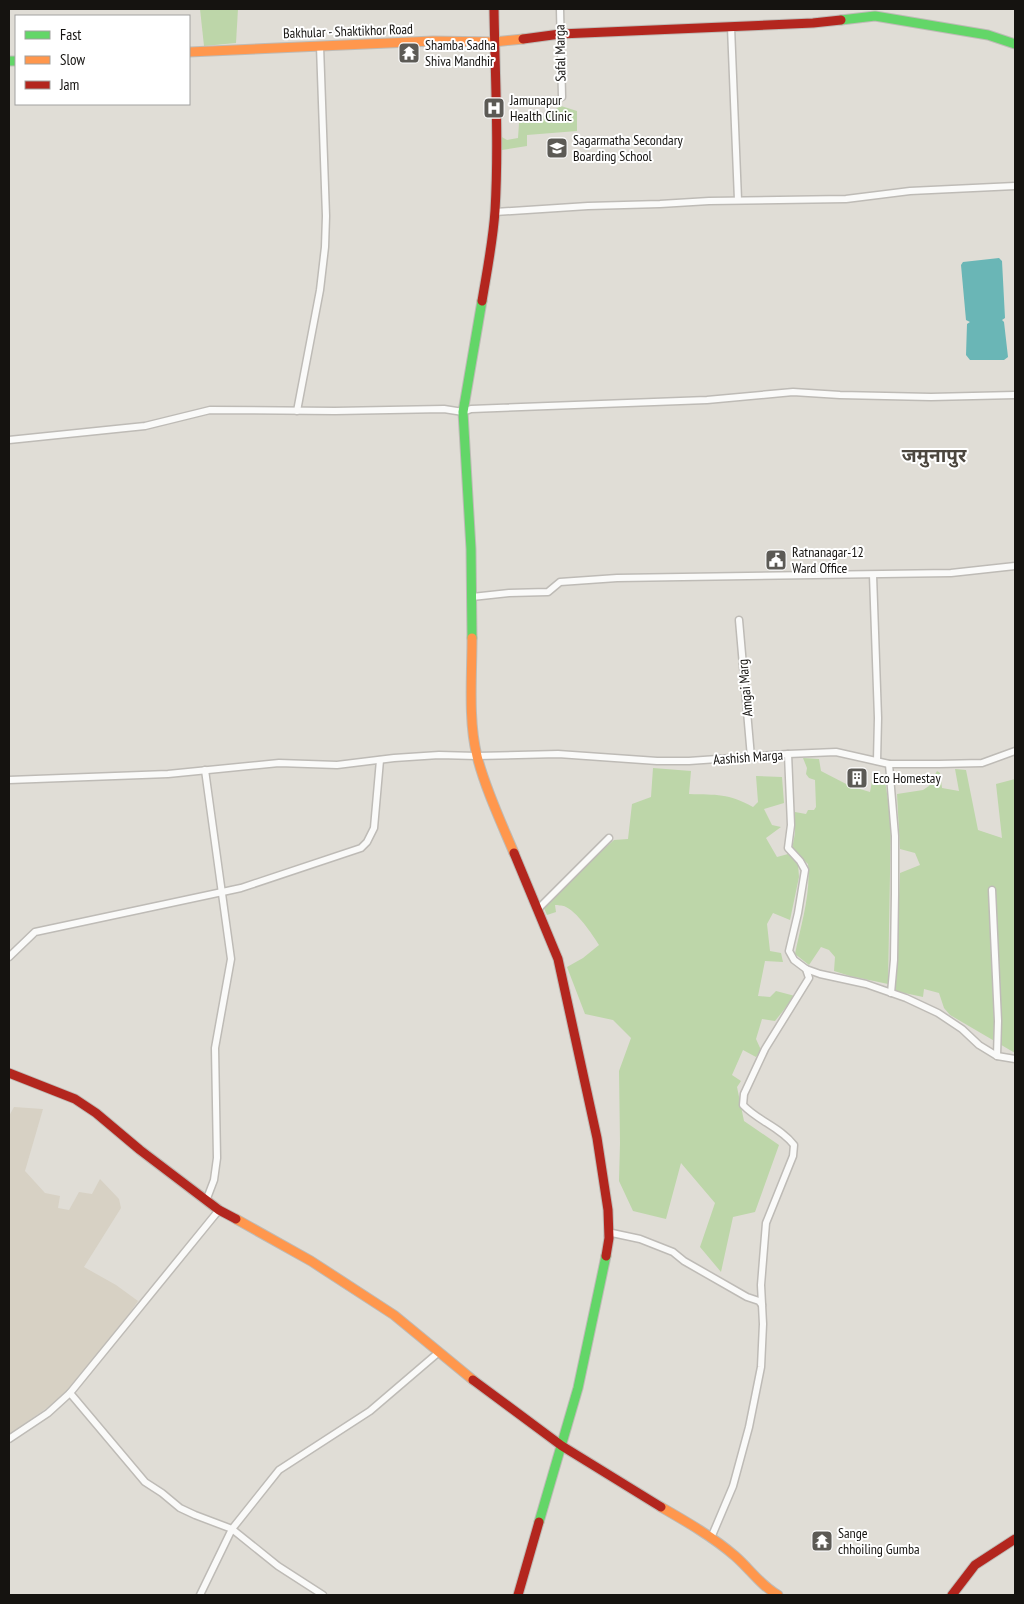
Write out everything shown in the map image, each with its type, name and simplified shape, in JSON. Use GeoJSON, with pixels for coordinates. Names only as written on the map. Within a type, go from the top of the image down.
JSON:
{"type":"FeatureCollection","features":[{"type":"Feature","properties":{"kind":"street"},"geometry":{"type":"LineString","coordinates":[[494,9],[495,212],[463,412],[471,549],[472,724],[477,756],[498,815],[558,959],[598,1147],[608,1210],[608,1236],[603,1274],[578,1388],[518,1595]]}},
{"type":"Feature","properties":{"kind":"street","name":"Safal Marga"},"geometry":{"type":"LineString","coordinates":[[560,9],[562,97]]}},
{"type":"Feature","properties":{"kind":"street","name":"Bakhular - Shaktikhor Road"},"geometry":{"type":"LineString","coordinates":[[190,52],[434,41],[494,42],[560,34],[813,23],[875,16],[988,36],[1015,44]]}},
{"type":"Feature","properties":{"kind":"street"},"geometry":{"type":"LineString","coordinates":[[731,27],[738,200]]}},
{"type":"Feature","properties":{"kind":"street"},"geometry":{"type":"LineString","coordinates":[[297,412],[320,290],[325,247],[326,216],[320,46]]}},
{"type":"Feature","properties":{"kind":"street"},"geometry":{"type":"LineString","coordinates":[[495,212],[738,200],[846,199],[910,191],[1015,186]]}},
{"type":"Feature","properties":{"kind":"street"},"geometry":{"type":"LineString","coordinates":[[9,440],[145,426],[210,410],[297,412],[444,410],[463,412],[471,409],[706,400],[793,392],[922,397],[1015,395]]}},
{"type":"Feature","properties":{"kind":"street"},"geometry":{"type":"LineString","coordinates":[[472,597],[509,593],[548,592],[560,582],[617,578],[951,573],[1015,566]]}},
{"type":"Feature","properties":{"kind":"street"},"geometry":{"type":"LineString","coordinates":[[874,575],[878,718],[877,761]]}},
{"type":"Feature","properties":{"kind":"street","name":"Amgai Marg"},"geometry":{"type":"LineString","coordinates":[[739,620],[751,757]]}},
{"type":"Feature","properties":{"kind":"street","name":"Aashish Marga"},"geometry":{"type":"LineString","coordinates":[[9,780],[151,774],[279,763],[337,765],[438,755],[558,754],[657,761],[836,752],[889,764],[982,763],[1015,751]]}},
{"type":"Feature","properties":{"kind":"street"},"geometry":{"type":"LineString","coordinates":[[788,754],[791,825],[788,848],[800,861],[805,870],[789,951],[794,960],[806,969],[866,984],[938,1013],[979,1045],[997,1056],[1015,1059]]}},
{"type":"Feature","properties":{"kind":"street"},"geometry":{"type":"LineString","coordinates":[[9,957],[35,932],[241,888],[361,848],[368,842],[374,828],[380,760]]}},
{"type":"Feature","properties":{"kind":"street"},"geometry":{"type":"LineString","coordinates":[[889,764],[894,836],[895,894],[892,993]]}},
{"type":"Feature","properties":{"kind":"street"},"geometry":{"type":"LineString","coordinates":[[205,770],[231,959],[215,1048],[217,1158],[214,1180],[206,1201]]}},
{"type":"Feature","properties":{"kind":"street"},"geometry":{"type":"LineString","coordinates":[[538,909],[609,838]]}},
{"type":"Feature","properties":{"kind":"street"},"geometry":{"type":"LineString","coordinates":[[992,890],[998,1021],[997,1056]]}},
{"type":"Feature","properties":{"kind":"street"},"geometry":{"type":"LineString","coordinates":[[711,1538],[733,1486],[749,1427],[761,1367],[763,1324],[760,1285],[766,1223],[793,1156],[794,1145],[787,1136],[749,1112],[743,1105],[744,1094],[765,1049],[809,978],[806,969]]}},
{"type":"Feature","properties":{"kind":"street"},"geometry":{"type":"LineString","coordinates":[[9,1073],[75,1099],[96,1113],[140,1150],[219,1210],[333,1274],[394,1315],[469,1377],[562,1446],[633,1491],[697,1528],[735,1556],[769,1590],[778,1595]]}},
{"type":"Feature","properties":{"kind":"street"},"geometry":{"type":"LineString","coordinates":[[9,1439],[48,1413],[70,1393],[219,1210]]}},
{"type":"Feature","properties":{"kind":"street"},"geometry":{"type":"LineString","coordinates":[[608,1236],[612,1233],[622,1234],[673,1252],[684,1261],[747,1297],[759,1301],[762,1305]]}},
{"type":"Feature","properties":{"kind":"street"},"geometry":{"type":"LineString","coordinates":[[200,1595],[232,1529],[279,1470],[370,1411],[439,1352]]}},
{"type":"Feature","properties":{"kind":"street"},"geometry":{"type":"LineString","coordinates":[[70,1393],[145,1482],[180,1508],[232,1529],[278,1566],[324,1595]]}},
{"type":"Feature","properties":{"kind":"street"},"geometry":{"type":"LineString","coordinates":[[952,1595],[975,1565],[1015,1539]]}},
{"type":"Feature","properties":{"kind":"shaded area"},"geometry":{"type":"Polygon","coordinates":[[[14,1107],[43,1109],[25,1171],[45,1193],[60,1196],[58,1208],[69,1210],[79,1192],[92,1194],[100,1179],[119,1199],[121,1208],[84,1267],[116,1285],[138,1301],[110,1341],[65,1395],[10,1434],[9,1116],[14,1107]]]}},
{"type":"Feature","properties":{"kind":"green space"},"geometry":{"type":"Polygon","coordinates":[[[200,9],[238,9],[236,43],[204,46],[200,9]]]}},
{"type":"Feature","properties":{"kind":"green space"},"geometry":{"type":"Polygon","coordinates":[[[561,106],[577,111],[577,131],[527,135],[527,146],[502,150],[500,136],[507,140],[518,138],[519,123],[542,117],[561,106]]]}},
{"type":"Feature","properties":{"kind":"green space"},"geometry":{"type":"Polygon","coordinates":[[[803,758],[819,759],[821,771],[850,786],[870,792],[872,781],[885,781],[891,819],[888,984],[834,971],[835,957],[829,950],[821,947],[809,965],[795,954],[805,909],[809,875],[808,864],[792,849],[795,833],[795,812],[806,814],[808,810],[814,810],[816,807],[815,780],[809,778],[806,774],[807,768],[803,758]]]}},
{"type":"Feature","properties":{"kind":"green space"},"geometry":{"type":"Polygon","coordinates":[[[653,768],[691,771],[689,794],[729,797],[753,807],[758,802],[756,776],[782,777],[784,803],[764,809],[772,825],[781,827],[766,838],[777,857],[788,854],[798,864],[799,877],[790,920],[773,913],[767,924],[770,951],[781,953],[783,962],[765,961],[758,996],[770,997],[776,991],[795,996],[775,1021],[762,1019],[756,1039],[761,1050],[756,1057],[743,1050],[732,1075],[741,1081],[737,1087],[744,1121],[779,1145],[755,1212],[733,1217],[721,1272],[700,1247],[715,1203],[681,1163],[666,1219],[633,1211],[619,1181],[619,1071],[631,1038],[613,1020],[585,1014],[567,967],[583,958],[599,945],[584,923],[569,909],[564,906],[555,905],[556,912],[547,915],[542,904],[614,840],[628,839],[632,804],[651,797],[653,768]]]}},
{"type":"Feature","properties":{"kind":"green space"},"geometry":{"type":"Polygon","coordinates":[[[955,769],[966,770],[978,830],[1002,838],[996,784],[1015,779],[1015,1053],[950,1015],[944,1008],[939,993],[924,989],[923,997],[895,991],[900,873],[920,865],[915,853],[900,849],[897,794],[923,790],[929,786],[937,771],[940,773],[942,788],[959,791],[955,769]]]}},
{"type":"Feature","properties":{"kind":"water"},"geometry":{"type":"Polygon","coordinates":[[[999,258],[1002,261],[1005,318],[1002,320],[1004,322],[1008,357],[1004,360],[970,360],[966,355],[967,324],[970,322],[966,320],[961,265],[963,262],[999,258]]]}},
{"type":"Feature","properties":{"kind":"traffic: fast"},"geometry":{"type":"LineString","coordinates":[[841,20],[875,16],[988,35],[1015,44]]}},
{"type":"Feature","properties":{"kind":"traffic: fast"},"geometry":{"type":"LineString","coordinates":[[9,61],[15,61]]}},
{"type":"Feature","properties":{"kind":"traffic: fast"},"geometry":{"type":"LineString","coordinates":[[472,638],[471,549],[463,412],[482,301]]}},
{"type":"Feature","properties":{"kind":"traffic: fast"},"geometry":{"type":"LineString","coordinates":[[539,1522],[578,1388],[606,1256]]}},
{"type":"Feature","properties":{"kind":"traffic: slow"},"geometry":{"type":"LineString","coordinates":[[190,52],[433,41],[494,42],[523,39]]}},
{"type":"Feature","properties":{"kind":"traffic: slow"},"geometry":{"type":"LineString","coordinates":[[472,638],[471,698],[474,742],[484,780],[514,853]]}},
{"type":"Feature","properties":{"kind":"traffic: slow"},"geometry":{"type":"LineString","coordinates":[[236,1219],[311,1261],[394,1315],[473,1380]]}},
{"type":"Feature","properties":{"kind":"traffic: slow"},"geometry":{"type":"LineString","coordinates":[[661,1507],[718,1542],[766,1587],[778,1595]]}},
{"type":"Feature","properties":{"kind":"traffic: jam"},"geometry":{"type":"LineString","coordinates":[[482,301],[495,211],[497,135],[494,9]]}},
{"type":"Feature","properties":{"kind":"traffic: jam"},"geometry":{"type":"LineString","coordinates":[[523,39],[560,34],[813,23],[841,20]]}},
{"type":"Feature","properties":{"kind":"traffic: jam"},"geometry":{"type":"LineString","coordinates":[[514,853],[558,959],[597,1138],[608,1210],[609,1238],[606,1256]]}},
{"type":"Feature","properties":{"kind":"traffic: jam"},"geometry":{"type":"LineString","coordinates":[[9,1073],[75,1099],[96,1113],[140,1150],[219,1210],[236,1219]]}},
{"type":"Feature","properties":{"kind":"traffic: jam"},"geometry":{"type":"LineString","coordinates":[[473,1380],[562,1446],[661,1507]]}},
{"type":"Feature","properties":{"kind":"traffic: jam"},"geometry":{"type":"LineString","coordinates":[[518,1595],[539,1522]]}},
{"type":"Feature","properties":{"kind":"traffic: jam"},"geometry":{"type":"LineString","coordinates":[[952,1595],[975,1565],[1015,1539]]}},
{"type":"Feature","properties":{"kind":"place","name":"Shamba Sadha Shiva Mandhir"},"geometry":{"type":"Point","coordinates":[409,53]}},
{"type":"Feature","properties":{"kind":"place","name":"Jamunapur Health Clinic"},"geometry":{"type":"Point","coordinates":[494,108]}},
{"type":"Feature","properties":{"kind":"place","name":"Sagarmatha Secondary Boarding School"},"geometry":{"type":"Point","coordinates":[557,148]}},
{"type":"Feature","properties":{"kind":"place","name":"Ratnanagar-12 Ward Office"},"geometry":{"type":"Point","coordinates":[776,560]}},
{"type":"Feature","properties":{"kind":"place","name":"Eco Homestay"},"geometry":{"type":"Point","coordinates":[857,778]}},
{"type":"Feature","properties":{"kind":"place","name":"Sange chhoiling Gumba"},"geometry":{"type":"Point","coordinates":[822,1541]}},
{"type":"Feature","properties":{"kind":"district","name":"जमुनापुर"},"geometry":{"type":"Point","coordinates":[934,455]}}]}
